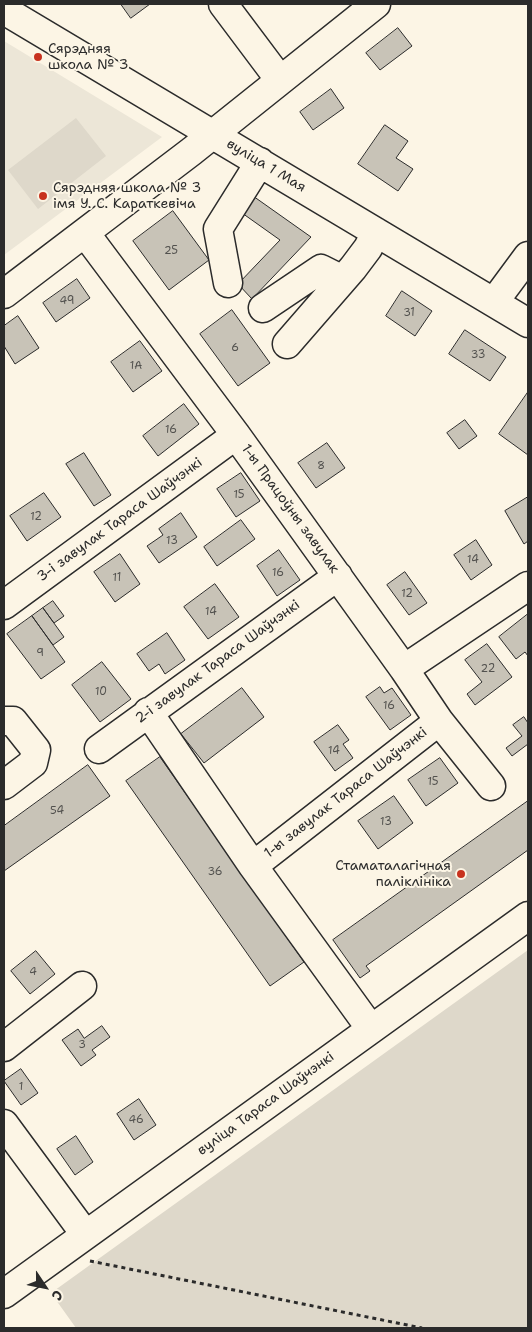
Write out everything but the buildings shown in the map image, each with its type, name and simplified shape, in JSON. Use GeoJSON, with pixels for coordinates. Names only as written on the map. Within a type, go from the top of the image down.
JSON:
{"type":"FeatureCollection","features":[{"type":"Feature","properties":{"kind":"street"},"geometry":{"type":"LineString","coordinates":[[223,4],[280,80]]}},
{"type":"Feature","properties":{"kind":"street"},"geometry":{"type":"LineString","coordinates":[[4,294],[213,135],[376,4]]}},
{"type":"Feature","properties":{"kind":"street","name":"вуліца 1 Мая"},"geometry":{"type":"LineString","coordinates":[[4,10],[528,323]]}},
{"type":"Feature","properties":{"kind":"street"},"geometry":{"type":"LineString","coordinates":[[228,282],[218,229],[260,162]]}},
{"type":"Feature","properties":{"kind":"street"},"geometry":{"type":"LineString","coordinates":[[287,344],[353,268],[368,248],[376,232]]}},
{"type":"Feature","properties":{"kind":"street","name":"1-ы Працоўны завулак"},"geometry":{"type":"LineString","coordinates":[[85,233],[236,435],[338,576],[439,721],[491,786]]}},
{"type":"Feature","properties":{"kind":"street"},"geometry":{"type":"LineString","coordinates":[[494,302],[528,256]]}},
{"type":"Feature","properties":{"kind":"street"},"geometry":{"type":"LineString","coordinates":[[263,308],[321,269],[341,280]]}},
{"type":"Feature","properties":{"kind":"street","name":"3-і завулак Тараса Шаўчэнкі"},"geometry":{"type":"LineString","coordinates":[[4,605],[236,435]]}},
{"type":"Feature","properties":{"kind":"street","name":"2-і завулак Тараса Шаўчэнкі"},"geometry":{"type":"LineString","coordinates":[[98,749],[338,576]]}},
{"type":"Feature","properties":{"kind":"street"},"geometry":{"type":"LineString","coordinates":[[404,669],[528,586]]}},
{"type":"Feature","properties":{"kind":"street"},"geometry":{"type":"LineString","coordinates":[[148,712],[253,866],[371,1029]]}},
{"type":"Feature","properties":{"kind":"street"},"geometry":{"type":"LineString","coordinates":[[4,721],[13,720],[36,750],[33,763],[4,785]]}},
{"type":"Feature","properties":{"kind":"street","name":"1-ы завулак Тараса Шаўчэнкі"},"geometry":{"type":"LineString","coordinates":[[253,866],[439,721]]}},
{"type":"Feature","properties":{"kind":"street","name":"вуліца Тараса Шаўчэнкі"},"geometry":{"type":"LineString","coordinates":[[4,1294],[85,1247],[371,1029],[528,916]]}},
{"type":"Feature","properties":{"kind":"street"},"geometry":{"type":"LineString","coordinates":[[4,1047],[82,986]]}},
{"type":"Feature","properties":{"kind":"street"},"geometry":{"type":"LineString","coordinates":[[4,1125],[85,1247]]}},
{"type":"Feature","properties":{"kind":"path"},"geometry":{"type":"LineString","coordinates":[[85,1247],[422,1328]]}},
{"type":"Feature","properties":{"kind":"shaded area","name":"Сярэдняя школа № 3 імя У. С. Караткевіча"},"geometry":{"type":"Polygon","coordinates":[[[4,41],[162,137],[4,255],[4,41]]]}},
{"type":"Feature","properties":{"kind":"shaded area"},"geometry":{"type":"Polygon","coordinates":[[[76,118],[106,156],[38,209],[8,170],[76,118]]]}},
{"type":"Feature","properties":{"kind":"shaded area"},"geometry":{"type":"Polygon","coordinates":[[[528,950],[528,1328],[76,1328],[51,1293],[528,950]]]}},
{"type":"Feature","properties":{"kind":"place","name":"Сярэдняя школа № 3"},"geometry":{"type":"Point","coordinates":[38,57]}},
{"type":"Feature","properties":{"kind":"place","name":"Сярэдняя школа № 3 імя У. С. Караткевіча"},"geometry":{"type":"Point","coordinates":[43,196]}},
{"type":"Feature","properties":{"kind":"place","name":"Стаматалагічная паліклініка"},"geometry":{"type":"Point","coordinates":[461,874]}}]}
